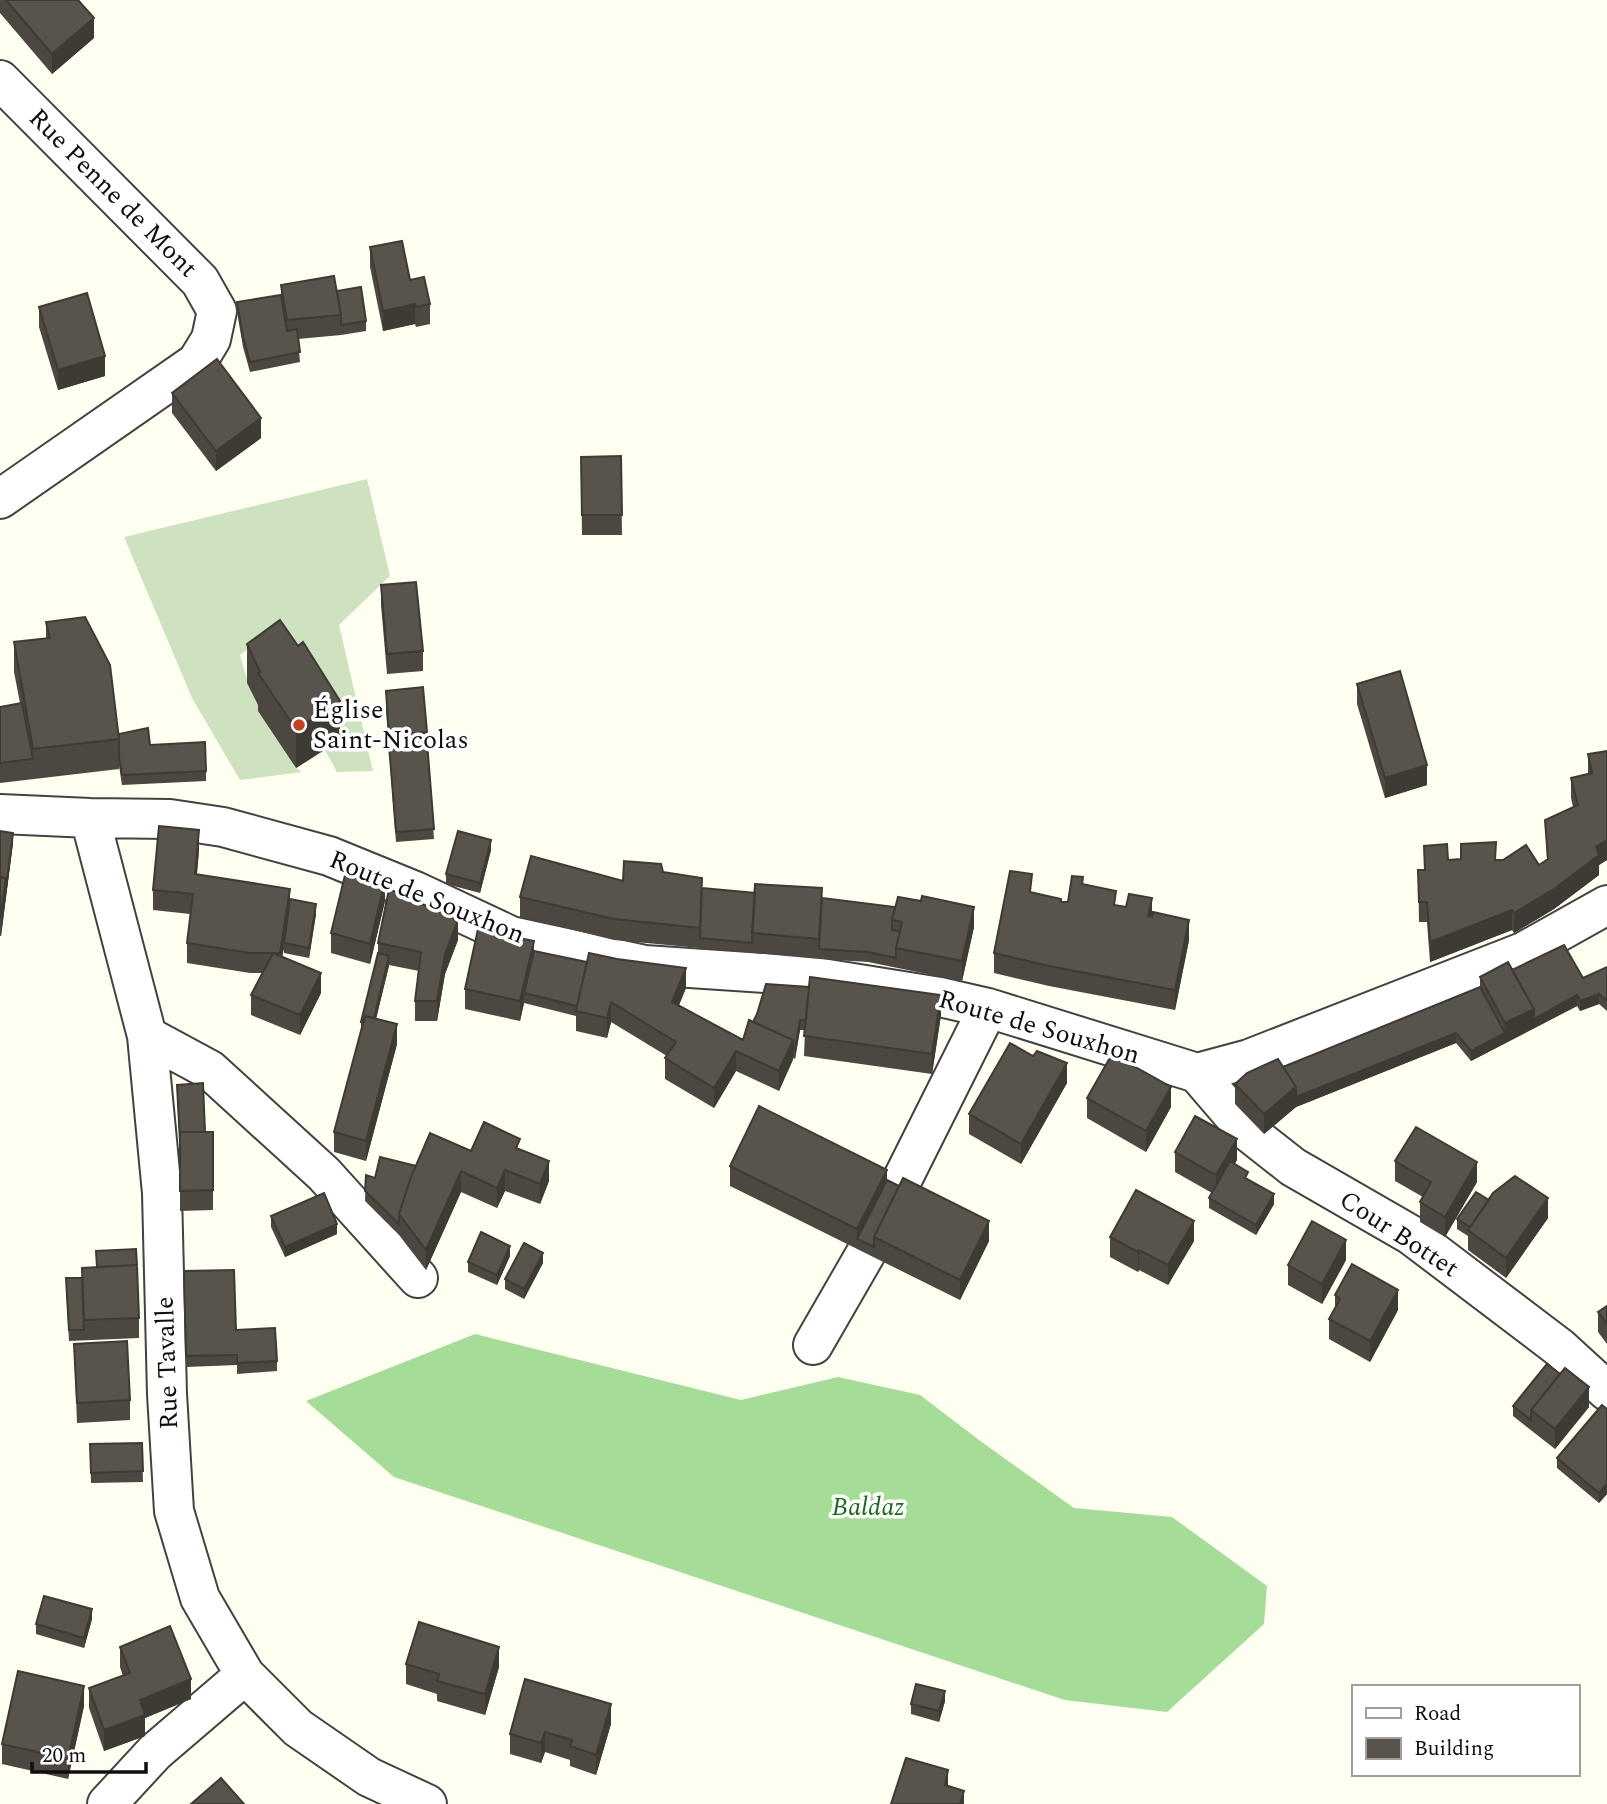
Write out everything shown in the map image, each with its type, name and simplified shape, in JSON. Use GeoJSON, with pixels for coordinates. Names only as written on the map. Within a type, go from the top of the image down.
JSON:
{"type":"FeatureCollection","features":[{"type":"Feature","properties":{"kind":"street","name":"Rue Penne de Mont"},"geometry":{"type":"LineString","coordinates":[[0,80],[200,281],[217,311],[211,340],[197,362],[0,499]]}},
{"type":"Feature","properties":{"kind":"street","name":"Route de Souxhon"},"geometry":{"type":"LineString","coordinates":[[0,814],[170,819],[223,827],[329,856],[415,891],[511,936],[645,965],[809,976],[940,997],[988,1008],[1197,1073]]}},
{"type":"Feature","properties":{"kind":"street","name":"Rue Tavalle"},"geometry":{"type":"LineString","coordinates":[[90,818],[147,1036],[162,1193],[167,1394],[174,1511],[200,1598],[245,1675],[298,1728],[369,1777],[428,1804]]}},
{"type":"Feature","properties":{"kind":"street"},"geometry":{"type":"LineString","coordinates":[[1197,1073],[1249,1059],[1523,952],[1607,905]]}},
{"type":"Feature","properties":{"kind":"street"},"geometry":{"type":"LineString","coordinates":[[895,1194],[988,1008]]}},
{"type":"Feature","properties":{"kind":"street"},"geometry":{"type":"LineString","coordinates":[[147,1036],[210,1070],[324,1174],[418,1278]]}},
{"type":"Feature","properties":{"kind":"street","name":"Cour Bottet"},"geometry":{"type":"LineString","coordinates":[[1197,1073],[1246,1130],[1293,1167],[1411,1236],[1560,1348],[1607,1391]]}},
{"type":"Feature","properties":{"kind":"street"},"geometry":{"type":"LineString","coordinates":[[813,1345],[866,1253]]}},
{"type":"Feature","properties":{"kind":"street"},"geometry":{"type":"LineString","coordinates":[[107,1804],[155,1752],[245,1675]]}},
{"type":"Feature","properties":{"kind":"green space"},"geometry":{"type":"Polygon","coordinates":[[[367,479],[390,576],[339,625],[373,771],[337,772],[325,750],[340,739],[257,642],[240,655],[245,671],[256,700],[271,727],[296,768],[302,772],[240,780],[192,698],[124,537],[367,479]]]}},
{"type":"Feature","properties":{"kind":"green space","name":"Baldaz"},"geometry":{"type":"Polygon","coordinates":[[[475,1334],[741,1400],[838,1377],[920,1395],[1074,1508],[1172,1517],[1267,1586],[1264,1624],[1167,1712],[1065,1700],[394,1477],[306,1401],[475,1334]]]}},
{"type":"Feature","properties":{"kind":"building"},"geometry":{"type":"Polygon","coordinates":[[[6,0],[78,0],[94,18],[52,54],[6,0]]]}},
{"type":"Feature","properties":{"kind":"building"},"geometry":{"type":"Polygon","coordinates":[[[402,241],[410,280],[424,277],[430,304],[416,307],[415,304],[383,311],[370,247],[402,241]]]}},
{"type":"Feature","properties":{"kind":"building"},"geometry":{"type":"Polygon","coordinates":[[[334,276],[341,315],[287,320],[281,285],[334,276]]]}},
{"type":"Feature","properties":{"kind":"building"},"geometry":{"type":"Polygon","coordinates":[[[361,287],[366,321],[341,325],[337,291],[361,287]]]}},
{"type":"Feature","properties":{"kind":"building"},"geometry":{"type":"Polygon","coordinates":[[[87,293],[105,356],[58,370],[39,307],[87,293]]]}},
{"type":"Feature","properties":{"kind":"building"},"geometry":{"type":"Polygon","coordinates":[[[281,295],[287,331],[297,329],[300,352],[250,362],[237,302],[281,295]]]}},
{"type":"Feature","properties":{"kind":"building"},"geometry":{"type":"Polygon","coordinates":[[[217,359],[261,418],[216,451],[172,393],[217,359]]]}},
{"type":"Feature","properties":{"kind":"building"},"geometry":{"type":"Polygon","coordinates":[[[621,456],[622,515],[582,515],[581,457],[621,456]]]}},
{"type":"Feature","properties":{"kind":"building"},"geometry":{"type":"Polygon","coordinates":[[[416,582],[423,651],[387,654],[381,585],[416,582]]]}},
{"type":"Feature","properties":{"kind":"building"},"geometry":{"type":"Polygon","coordinates":[[[85,617],[110,665],[119,739],[33,749],[14,642],[50,638],[46,622],[85,617]]]}},
{"type":"Feature","properties":{"kind":"building"},"geometry":{"type":"Polygon","coordinates":[[[280,620],[298,646],[303,642],[340,701],[296,729],[258,673],[260,672],[247,644],[280,620]]]}},
{"type":"Feature","properties":{"kind":"building"},"geometry":{"type":"Polygon","coordinates":[[[1400,671],[1427,765],[1385,778],[1357,684],[1400,671]]]}},
{"type":"Feature","properties":{"kind":"building"},"geometry":{"type":"Polygon","coordinates":[[[423,687],[427,732],[389,735],[386,691],[423,687]]]}},
{"type":"Feature","properties":{"kind":"building"},"geometry":{"type":"Polygon","coordinates":[[[22,703],[33,759],[0,763],[0,707],[22,703]]]}},
{"type":"Feature","properties":{"kind":"building"},"geometry":{"type":"Polygon","coordinates":[[[148,728],[150,745],[205,742],[206,771],[122,775],[119,734],[148,728]]]}},
{"type":"Feature","properties":{"kind":"building"},"geometry":{"type":"Polygon","coordinates":[[[427,742],[434,829],[396,832],[389,745],[427,742]]]}},
{"type":"Feature","properties":{"kind":"building"},"geometry":{"type":"Polygon","coordinates":[[[1607,751],[1607,840],[1596,847],[1599,855],[1554,889],[1514,913],[1512,910],[1430,942],[1427,902],[1419,902],[1418,870],[1425,870],[1424,846],[1447,844],[1448,860],[1461,859],[1461,844],[1496,842],[1495,860],[1503,860],[1526,845],[1539,865],[1548,859],[1545,820],[1578,805],[1571,778],[1592,773],[1588,754],[1607,751]]]}},
{"type":"Feature","properties":{"kind":"building"},"geometry":{"type":"Polygon","coordinates":[[[159,826],[199,830],[195,874],[290,889],[280,953],[250,953],[187,943],[193,894],[153,890],[159,826]]]}},
{"type":"Feature","properties":{"kind":"building"},"geometry":{"type":"Polygon","coordinates":[[[0,831],[13,833],[6,888],[6,878],[0,877],[0,831]]]}},
{"type":"Feature","properties":{"kind":"building"},"geometry":{"type":"Polygon","coordinates":[[[458,831],[491,840],[480,883],[446,874],[458,831]]]}},
{"type":"Feature","properties":{"kind":"building"},"geometry":{"type":"Polygon","coordinates":[[[531,856],[623,881],[624,861],[661,864],[663,872],[702,878],[700,928],[614,919],[520,897],[531,856]]]}},
{"type":"Feature","properties":{"kind":"building"},"geometry":{"type":"Polygon","coordinates":[[[346,871],[385,881],[370,944],[331,933],[346,871]]]}},
{"type":"Feature","properties":{"kind":"building"},"geometry":{"type":"Polygon","coordinates":[[[1010,871],[1032,874],[1030,892],[1061,899],[1061,902],[1068,902],[1072,876],[1083,877],[1082,884],[1116,891],[1114,905],[1126,907],[1129,894],[1152,898],[1148,916],[1152,917],[1153,912],[1189,920],[1175,990],[994,953],[1010,871]]]}},
{"type":"Feature","properties":{"kind":"building"},"geometry":{"type":"Polygon","coordinates":[[[0,877],[6,878],[1,916],[0,916],[0,877]]]}},
{"type":"Feature","properties":{"kind":"building"},"geometry":{"type":"Polygon","coordinates":[[[755,884],[822,888],[819,939],[752,933],[755,884]]]}},
{"type":"Feature","properties":{"kind":"building"},"geometry":{"type":"Polygon","coordinates":[[[702,888],[755,893],[752,943],[700,938],[702,888]]]}},
{"type":"Feature","properties":{"kind":"building"},"geometry":{"type":"Polygon","coordinates":[[[389,889],[458,920],[445,954],[437,1001],[415,1001],[421,952],[378,943],[389,889]]]}},
{"type":"Feature","properties":{"kind":"building"},"geometry":{"type":"Polygon","coordinates":[[[922,896],[974,907],[962,961],[896,948],[902,922],[892,920],[898,897],[921,901],[922,896]]]}},
{"type":"Feature","properties":{"kind":"building"},"geometry":{"type":"Polygon","coordinates":[[[822,898],[895,907],[892,930],[900,931],[896,958],[868,952],[819,949],[822,898]]]}},
{"type":"Feature","properties":{"kind":"building"},"geometry":{"type":"Polygon","coordinates":[[[290,899],[316,904],[309,948],[284,943],[290,899]]]}},
{"type":"Feature","properties":{"kind":"building"},"geometry":{"type":"Polygon","coordinates":[[[478,929],[534,941],[520,1001],[465,989],[478,929]]]}},
{"type":"Feature","properties":{"kind":"building"},"geometry":{"type":"Polygon","coordinates":[[[1564,945],[1583,978],[1607,967],[1607,1001],[1599,994],[1580,1001],[1577,995],[1534,1019],[1534,1009],[1512,970],[1564,945]]]}},
{"type":"Feature","properties":{"kind":"building"},"geometry":{"type":"Polygon","coordinates":[[[534,951],[587,962],[577,1006],[524,993],[534,951]]]}},
{"type":"Feature","properties":{"kind":"building"},"geometry":{"type":"Polygon","coordinates":[[[273,953],[321,973],[300,1015],[251,995],[273,953]]]}},
{"type":"Feature","properties":{"kind":"building"},"geometry":{"type":"Polygon","coordinates":[[[378,953],[389,956],[374,1018],[365,1016],[364,1022],[361,1022],[378,953]]]}},
{"type":"Feature","properties":{"kind":"building"},"geometry":{"type":"Polygon","coordinates":[[[589,953],[686,968],[672,1002],[743,1040],[749,1020],[793,1040],[779,1071],[736,1051],[714,1088],[665,1058],[676,1042],[611,1002],[607,1018],[576,1011],[589,953]]]}},
{"type":"Feature","properties":{"kind":"building"},"geometry":{"type":"Polygon","coordinates":[[[1508,962],[1534,1009],[1505,1023],[1480,977],[1508,962]]]}},
{"type":"Feature","properties":{"kind":"building"},"geometry":{"type":"Polygon","coordinates":[[[810,977],[941,995],[932,1054],[804,1036],[810,977]]]}},
{"type":"Feature","properties":{"kind":"building"},"geometry":{"type":"Polygon","coordinates":[[[766,984],[809,987],[806,1020],[800,1020],[795,1049],[793,1040],[753,1022],[766,984]]]}},
{"type":"Feature","properties":{"kind":"building"},"geometry":{"type":"Polygon","coordinates":[[[1480,987],[1505,1033],[1471,1051],[1456,1033],[1296,1097],[1296,1087],[1283,1067],[1480,987]]]}},
{"type":"Feature","properties":{"kind":"building"},"geometry":{"type":"Polygon","coordinates":[[[365,1016],[397,1024],[366,1141],[334,1132],[365,1016]]]}},
{"type":"Feature","properties":{"kind":"building"},"geometry":{"type":"Polygon","coordinates":[[[1010,1043],[1033,1056],[1037,1051],[1067,1063],[1021,1144],[969,1114],[1010,1043]]]}},
{"type":"Feature","properties":{"kind":"building"},"geometry":{"type":"Polygon","coordinates":[[[1112,1054],[1171,1087],[1146,1131],[1087,1098],[1112,1054]]]}},
{"type":"Feature","properties":{"kind":"building"},"geometry":{"type":"Polygon","coordinates":[[[1278,1059],[1296,1087],[1264,1114],[1235,1084],[1247,1073],[1278,1059]]]}},
{"type":"Feature","properties":{"kind":"building"},"geometry":{"type":"Polygon","coordinates":[[[203,1083],[205,1132],[180,1132],[180,1142],[177,1085],[203,1083]]]}},
{"type":"Feature","properties":{"kind":"building"},"geometry":{"type":"Polygon","coordinates":[[[759,1106],[887,1170],[857,1229],[730,1166],[759,1106]]]}},
{"type":"Feature","properties":{"kind":"building"},"geometry":{"type":"Polygon","coordinates":[[[1195,1116],[1237,1139],[1216,1175],[1175,1152],[1195,1116]]]}},
{"type":"Feature","properties":{"kind":"building"},"geometry":{"type":"Polygon","coordinates":[[[484,1122],[520,1139],[516,1148],[549,1161],[540,1184],[505,1170],[497,1188],[461,1171],[426,1250],[399,1214],[430,1133],[471,1151],[484,1122]]]}},
{"type":"Feature","properties":{"kind":"building"},"geometry":{"type":"Polygon","coordinates":[[[1416,1127],[1477,1162],[1445,1217],[1420,1202],[1431,1182],[1395,1161],[1416,1127]]]}},
{"type":"Feature","properties":{"kind":"building"},"geometry":{"type":"Polygon","coordinates":[[[180,1132],[213,1132],[213,1190],[180,1191],[180,1132]]]}},
{"type":"Feature","properties":{"kind":"building"},"geometry":{"type":"Polygon","coordinates":[[[380,1157],[416,1166],[399,1214],[399,1224],[365,1191],[366,1175],[375,1178],[380,1157]]]}},
{"type":"Feature","properties":{"kind":"building"},"geometry":{"type":"Polygon","coordinates":[[[1230,1161],[1248,1172],[1245,1178],[1274,1194],[1256,1225],[1209,1198],[1230,1161]]]}},
{"type":"Feature","properties":{"kind":"building"},"geometry":{"type":"Polygon","coordinates":[[[1515,1176],[1548,1198],[1506,1258],[1468,1230],[1493,1193],[1515,1176]]]}},
{"type":"Feature","properties":{"kind":"building"},"geometry":{"type":"Polygon","coordinates":[[[903,1178],[989,1221],[960,1280],[874,1237],[903,1178]]]}},
{"type":"Feature","properties":{"kind":"building"},"geometry":{"type":"Polygon","coordinates":[[[887,1180],[899,1186],[874,1237],[874,1247],[857,1239],[887,1180]]]}},
{"type":"Feature","properties":{"kind":"building"},"geometry":{"type":"Polygon","coordinates":[[[1136,1190],[1194,1221],[1168,1265],[1110,1237],[1136,1190]]]}},
{"type":"Feature","properties":{"kind":"building"},"geometry":{"type":"Polygon","coordinates":[[[1476,1192],[1489,1200],[1470,1227],[1457,1219],[1476,1192]]]}},
{"type":"Feature","properties":{"kind":"building"},"geometry":{"type":"Polygon","coordinates":[[[324,1193],[337,1224],[285,1247],[271,1216],[324,1193]]]}},
{"type":"Feature","properties":{"kind":"building"},"geometry":{"type":"Polygon","coordinates":[[[1312,1221],[1346,1240],[1322,1284],[1288,1265],[1312,1221]]]}},
{"type":"Feature","properties":{"kind":"building"},"geometry":{"type":"Polygon","coordinates":[[[481,1232],[510,1246],[497,1275],[468,1262],[481,1232]]]}},
{"type":"Feature","properties":{"kind":"building"},"geometry":{"type":"Polygon","coordinates":[[[524,1243],[543,1253],[524,1289],[505,1279],[524,1243]]]}},
{"type":"Feature","properties":{"kind":"building"},"geometry":{"type":"Polygon","coordinates":[[[136,1249],[137,1265],[97,1267],[96,1251],[136,1249]]]}},
{"type":"Feature","properties":{"kind":"building"},"geometry":{"type":"Polygon","coordinates":[[[1352,1264],[1398,1290],[1370,1341],[1329,1319],[1340,1299],[1335,1295],[1352,1264]]]}},
{"type":"Feature","properties":{"kind":"building"},"geometry":{"type":"Polygon","coordinates":[[[137,1265],[139,1318],[84,1320],[82,1268],[137,1265]]]}},
{"type":"Feature","properties":{"kind":"building"},"geometry":{"type":"Polygon","coordinates":[[[234,1270],[236,1330],[275,1328],[277,1361],[237,1363],[237,1355],[186,1356],[184,1271],[234,1270]]]}},
{"type":"Feature","properties":{"kind":"building"},"geometry":{"type":"Polygon","coordinates":[[[66,1278],[82,1278],[84,1330],[69,1330],[66,1278]]]}},
{"type":"Feature","properties":{"kind":"building"},"geometry":{"type":"Polygon","coordinates":[[[1607,1306],[1607,1324],[1598,1312],[1607,1306]]]}},
{"type":"Feature","properties":{"kind":"building"},"geometry":{"type":"Polygon","coordinates":[[[127,1341],[130,1400],[77,1403],[74,1344],[127,1341]]]}},
{"type":"Feature","properties":{"kind":"building"},"geometry":{"type":"Polygon","coordinates":[[[1547,1364],[1560,1374],[1531,1410],[1531,1420],[1513,1406],[1547,1364]]]}},
{"type":"Feature","properties":{"kind":"building"},"geometry":{"type":"Polygon","coordinates":[[[1565,1368],[1589,1387],[1555,1429],[1531,1410],[1565,1368]]]}},
{"type":"Feature","properties":{"kind":"building"},"geometry":{"type":"Polygon","coordinates":[[[1602,1405],[1607,1409],[1607,1484],[1599,1493],[1557,1458],[1602,1405]]]}},
{"type":"Feature","properties":{"kind":"building"},"geometry":{"type":"Polygon","coordinates":[[[142,1443],[143,1471],[91,1473],[90,1444],[142,1443]]]}},
{"type":"Feature","properties":{"kind":"building"},"geometry":{"type":"Polygon","coordinates":[[[44,1596],[92,1609],[84,1638],[36,1624],[44,1596]]]}},
{"type":"Feature","properties":{"kind":"building"},"geometry":{"type":"Polygon","coordinates":[[[419,1622],[499,1647],[485,1694],[437,1681],[439,1674],[406,1664],[419,1622]]]}},
{"type":"Feature","properties":{"kind":"building"},"geometry":{"type":"Polygon","coordinates":[[[170,1626],[191,1679],[140,1700],[145,1715],[104,1730],[89,1688],[130,1673],[120,1647],[170,1626]]]}},
{"type":"Feature","properties":{"kind":"building"},"geometry":{"type":"Polygon","coordinates":[[[18,1671],[84,1686],[68,1759],[2,1744],[18,1671]]]}},
{"type":"Feature","properties":{"kind":"building"},"geometry":{"type":"Polygon","coordinates":[[[525,1679],[611,1704],[596,1755],[570,1746],[572,1740],[545,1732],[541,1743],[510,1734],[525,1679]]]}},
{"type":"Feature","properties":{"kind":"building"},"geometry":{"type":"Polygon","coordinates":[[[916,1684],[945,1691],[939,1711],[911,1704],[916,1684]]]}},
{"type":"Feature","properties":{"kind":"building"},"geometry":{"type":"Polygon","coordinates":[[[906,1758],[948,1770],[945,1785],[964,1791],[960,1804],[891,1804],[906,1758]]]}},
{"type":"Feature","properties":{"kind":"building"},"geometry":{"type":"Polygon","coordinates":[[[221,1778],[244,1804],[191,1804],[221,1778]]]}},
{"type":"Feature","properties":{"kind":"place","name":"Église Saint-Nicolas"},"geometry":{"type":"Point","coordinates":[299,725]}}]}
